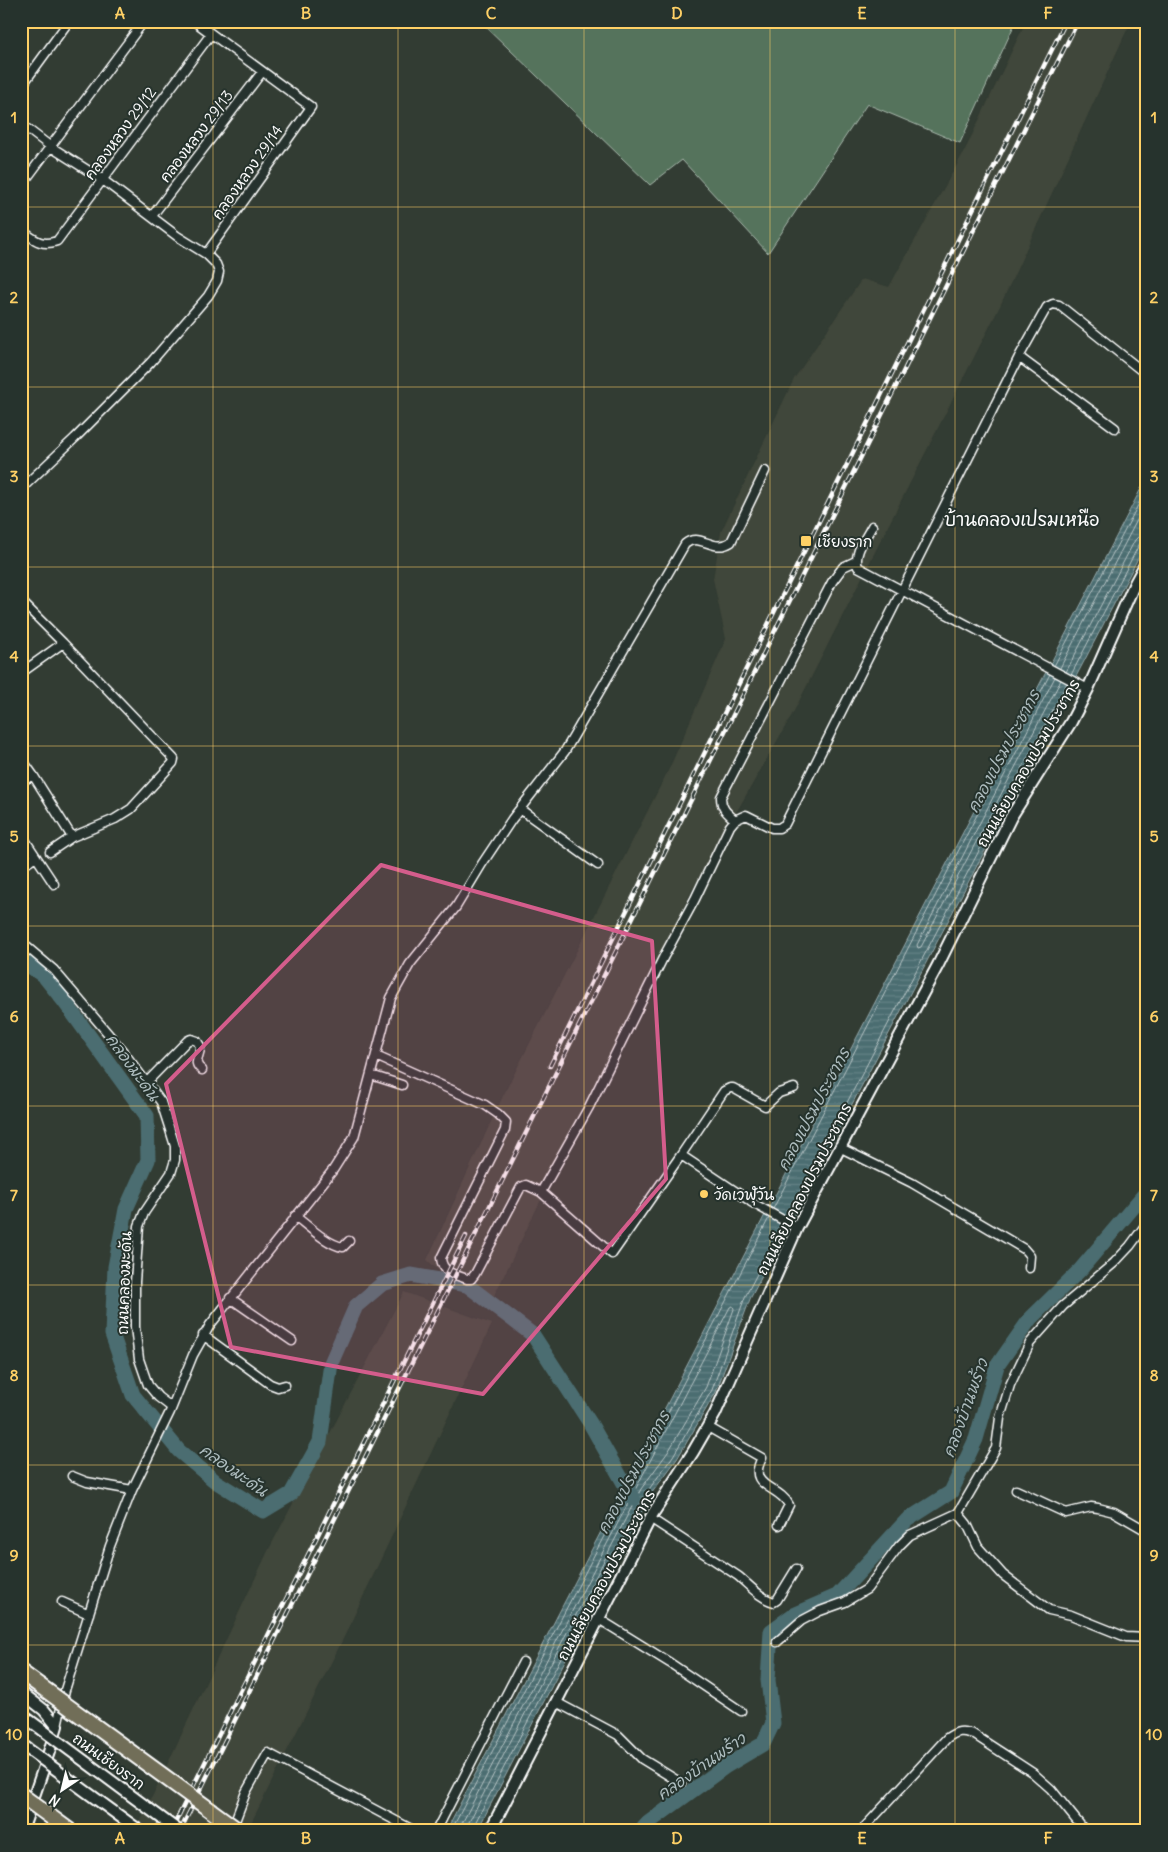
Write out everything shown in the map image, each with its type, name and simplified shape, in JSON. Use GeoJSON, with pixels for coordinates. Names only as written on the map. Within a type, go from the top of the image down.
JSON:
{"type":"FeatureCollection","features":[{"type":"Feature","properties":{"kind":"highway"},"geometry":{"type":"LineString","coordinates":[[21,1672],[239,1831]]}},
{"type":"Feature","properties":{"kind":"highway"},"geometry":{"type":"LineString","coordinates":[[21,1795],[70,1831]]}},
{"type":"Feature","properties":{"kind":"street"},"geometry":{"type":"LineString","coordinates":[[21,87],[69,21]]}},
{"type":"Feature","properties":{"kind":"street"},"geometry":{"type":"LineString","coordinates":[[21,186],[144,21]]}},
{"type":"Feature","properties":{"kind":"street"},"geometry":{"type":"LineString","coordinates":[[194,21],[262,72]]}},
{"type":"Feature","properties":{"kind":"street","name":"คลองหลวง 29/12"},"geometry":{"type":"LineString","coordinates":[[21,230],[38,242],[48,245],[57,241],[211,34]]}},
{"type":"Feature","properties":{"kind":"street","name":"คลองหลวง 29/14"},"geometry":{"type":"LineString","coordinates":[[206,254],[311,107],[262,72]]}},
{"type":"Feature","properties":{"kind":"street","name":"คลองหลวง 29/13"},"geometry":{"type":"LineString","coordinates":[[152,216],[262,72]]}},
{"type":"Feature","properties":{"kind":"street"},"geometry":{"type":"LineString","coordinates":[[21,124],[103,180],[177,236],[206,254],[216,264],[219,272],[217,281],[208,296],[150,362],[21,490]]}},
{"type":"Feature","properties":{"kind":"street"},"geometry":{"type":"LineString","coordinates":[[541,1192],[589,1107],[730,826],[734,820],[746,815],[772,828],[780,828],[785,824],[1019,357],[1047,307],[1053,304],[1059,305],[1147,375]]}},
{"type":"Feature","properties":{"kind":"street"},"geometry":{"type":"LineString","coordinates":[[1019,357],[1115,428]]}},
{"type":"Feature","properties":{"kind":"street"},"geometry":{"type":"LineString","coordinates":[[22,1831],[57,1726],[65,1690],[110,1546],[132,1490],[203,1335],[230,1298],[333,1170],[354,1137],[391,998],[410,964],[456,906],[520,809],[569,745],[686,544],[690,540],[696,539],[713,546],[722,547],[731,542],[765,471]]}},
{"type":"Feature","properties":{"kind":"street"},"geometry":{"type":"LineString","coordinates":[[872,526],[858,552],[856,561],[858,567],[864,572],[902,590],[1084,687]]}},
{"type":"Feature","properties":{"kind":"street"},"geometry":{"type":"LineString","coordinates":[[734,820],[721,805],[721,797],[832,582],[843,567],[856,561]]}},
{"type":"Feature","properties":{"kind":"street","name":"ถนนเลียบคลองเปรมประชากร"},"geometry":{"type":"LineString","coordinates":[[490,1831],[650,1518],[708,1427],[723,1397],[794,1227],[938,965],[1012,817],[1071,722],[1084,687],[1147,561]]}},
{"type":"Feature","properties":{"kind":"street"},"geometry":{"type":"LineString","coordinates":[[21,601],[63,642],[174,759],[173,763],[131,809],[115,819],[72,838],[50,852]]}},
{"type":"Feature","properties":{"kind":"street"},"geometry":{"type":"LineString","coordinates":[[21,673],[63,642]]}},
{"type":"Feature","properties":{"kind":"street"},"geometry":{"type":"LineString","coordinates":[[21,758],[33,774],[72,838]]}},
{"type":"Feature","properties":{"kind":"street"},"geometry":{"type":"LineString","coordinates":[[21,782],[33,774]]}},
{"type":"Feature","properties":{"kind":"street"},"geometry":{"type":"LineString","coordinates":[[520,809],[598,865]]}},
{"type":"Feature","properties":{"kind":"street"},"geometry":{"type":"LineString","coordinates":[[21,834],[54,884]]}},
{"type":"Feature","properties":{"kind":"street"},"geometry":{"type":"LineString","coordinates":[[21,868],[36,857]]}},
{"type":"Feature","properties":{"kind":"street","name":"ถนนคลองมะดัน"},"geometry":{"type":"LineString","coordinates":[[21,942],[54,970],[147,1082],[161,1102],[175,1146],[174,1160],[170,1172],[138,1226],[135,1282],[136,1343],[141,1368],[148,1385],[170,1410]]}},
{"type":"Feature","properties":{"kind":"street"},"geometry":{"type":"LineString","coordinates":[[147,1082],[191,1039],[197,1041],[200,1046],[196,1063],[202,1070]]}},
{"type":"Feature","properties":{"kind":"street"},"geometry":{"type":"LineString","coordinates":[[376,1056],[485,1105],[506,1122],[505,1130],[441,1258],[444,1269],[467,1280],[471,1279],[475,1274],[521,1187],[530,1186],[541,1192],[612,1254],[724,1091],[733,1088],[765,1106],[780,1093],[794,1088]]}},
{"type":"Feature","properties":{"kind":"street"},"geometry":{"type":"LineString","coordinates":[[371,1075],[402,1085]]}},
{"type":"Feature","properties":{"kind":"street"},"geometry":{"type":"LineString","coordinates":[[839,1147],[912,1183],[1024,1249],[1030,1256],[1029,1268]]}},
{"type":"Feature","properties":{"kind":"street"},"geometry":{"type":"LineString","coordinates":[[681,1155],[751,1202],[794,1227]]}},
{"type":"Feature","properties":{"kind":"street"},"geometry":{"type":"LineString","coordinates":[[295,1216],[339,1247],[343,1247],[349,1241]]}},
{"type":"Feature","properties":{"kind":"street"},"geometry":{"type":"LineString","coordinates":[[776,1642],[801,1621],[820,1611],[852,1599],[868,1589],[888,1560],[910,1535],[958,1513],[996,1448],[1000,1418],[1010,1386],[1030,1343],[1063,1306],[1114,1263],[1130,1246],[1147,1223]]}},
{"type":"Feature","properties":{"kind":"street"},"geometry":{"type":"LineString","coordinates":[[230,1298],[292,1341]]}},
{"type":"Feature","properties":{"kind":"street"},"geometry":{"type":"LineString","coordinates":[[203,1335],[270,1384],[278,1388],[282,1388],[285,1384]]}},
{"type":"Feature","properties":{"kind":"street"},"geometry":{"type":"LineString","coordinates":[[708,1427],[762,1458],[757,1468],[758,1477],[788,1503],[788,1508],[779,1524]]}},
{"type":"Feature","properties":{"kind":"street"},"geometry":{"type":"LineString","coordinates":[[72,1476],[87,1482],[132,1490]]}},
{"type":"Feature","properties":{"kind":"street"},"geometry":{"type":"LineString","coordinates":[[1016,1490],[1066,1513],[1091,1507],[1106,1510],[1147,1530]]}},
{"type":"Feature","properties":{"kind":"street"},"geometry":{"type":"LineString","coordinates":[[958,1513],[967,1524],[978,1546],[1004,1575],[1049,1610],[1071,1615],[1126,1637],[1147,1638]]}},
{"type":"Feature","properties":{"kind":"street"},"geometry":{"type":"LineString","coordinates":[[650,1518],[738,1576],[770,1601],[774,1602],[777,1600],[796,1569]]}},
{"type":"Feature","properties":{"kind":"street"},"geometry":{"type":"LineString","coordinates":[[62,1602],[88,1614]]}},
{"type":"Feature","properties":{"kind":"street"},"geometry":{"type":"LineString","coordinates":[[599,1619],[670,1663],[741,1711]]}},
{"type":"Feature","properties":{"kind":"street"},"geometry":{"type":"LineString","coordinates":[[441,1829],[523,1662]]}},
{"type":"Feature","properties":{"kind":"street"},"geometry":{"type":"LineString","coordinates":[[21,1692],[44,1710],[57,1726]]}},
{"type":"Feature","properties":{"kind":"street"},"geometry":{"type":"LineString","coordinates":[[556,1702],[618,1735],[642,1759],[681,1783]]}},
{"type":"Feature","properties":{"kind":"street","name":"ถนนเชียงราก"},"geometry":{"type":"LineString","coordinates":[[21,1714],[179,1831]]}},
{"type":"Feature","properties":{"kind":"street"},"geometry":{"type":"LineString","coordinates":[[861,1831],[947,1738],[958,1731],[973,1734],[1033,1773],[1051,1789],[1085,1831]]}},
{"type":"Feature","properties":{"kind":"street"},"geometry":{"type":"LineString","coordinates":[[21,1744],[140,1831]]}},
{"type":"Feature","properties":{"kind":"street"},"geometry":{"type":"LineString","coordinates":[[231,1831],[246,1792],[266,1755],[270,1754],[415,1831]]}},
{"type":"Feature","properties":{"kind":"highlighted area"},"geometry":{"type":"Polygon","coordinates":[[[381,865],[652,941],[666,1179],[483,1394],[231,1347],[166,1084],[381,865]]]}},
{"type":"Feature","properties":{"kind":"shaded area"},"geometry":{"type":"Polygon","coordinates":[[[1026,21],[1131,21],[1000,306],[793,713],[693,888],[494,1296],[443,1274],[427,1260],[503,1096],[670,767],[726,639],[713,579],[721,532],[794,379],[862,279],[889,287],[965,150],[1026,21]]]}},
{"type":"Feature","properties":{"kind":"shaded area"},"geometry":{"type":"Polygon","coordinates":[[[404,1292],[492,1324],[344,1637],[247,1831],[136,1831],[268,1551],[404,1292]]]}},
{"type":"Feature","properties":{"kind":"green space"},"geometry":{"type":"Polygon","coordinates":[[[480,21],[1016,21],[960,143],[867,104],[768,253],[682,160],[650,185],[480,21]]]}},
{"type":"Feature","properties":{"kind":"water","name":"คลองเปรมประชากร"},"geometry":{"type":"Polygon","coordinates":[[[1147,477],[1147,541],[750,1299],[716,1392],[677,1459],[651,1494],[477,1831],[446,1831],[1147,477]]]}},
{"type":"Feature","properties":{"kind":"waterway","name":"คลองมะดัน"},"geometry":{"type":"LineString","coordinates":[[21,960],[44,976],[147,1116],[148,1160],[126,1209],[115,1267],[112,1334],[133,1395],[179,1451],[215,1481],[263,1511],[291,1494],[320,1442],[331,1363],[356,1306],[382,1284],[411,1275],[467,1285],[533,1335],[590,1423],[633,1499]]}},
{"type":"Feature","properties":{"kind":"waterway","name":"คลองบ้านพร้าว"},"geometry":{"type":"LineString","coordinates":[[641,1831],[648,1823],[726,1766],[763,1744],[773,1723],[768,1680],[771,1631],[793,1615],[837,1596],[907,1520],[951,1492],[976,1439],[997,1366],[1030,1319],[1080,1270],[1147,1191]]}},
{"type":"Feature","properties":{"kind":"railway"},"geometry":{"type":"LineString","coordinates":[[550,1066],[1066,21]]}},
{"type":"Feature","properties":{"kind":"railway"},"geometry":{"type":"LineString","coordinates":[[180,1831],[1078,21]]}},
{"type":"Feature","properties":{"kind":"railway"},"geometry":{"type":"LineString","coordinates":[[171,1831],[466,1236]]}},
{"type":"Feature","properties":{"kind":"place","name":"เชียงราก"},"geometry":{"type":"Point","coordinates":[806,541]}},
{"type":"Feature","properties":{"kind":"place","name":"วัดเวฬุวัน"},"geometry":{"type":"Point","coordinates":[704,1194]}},
{"type":"Feature","properties":{"kind":"district","name":"บ้านคลองเปรมเหนือ"},"geometry":{"type":"Point","coordinates":[1022,519]}}]}
